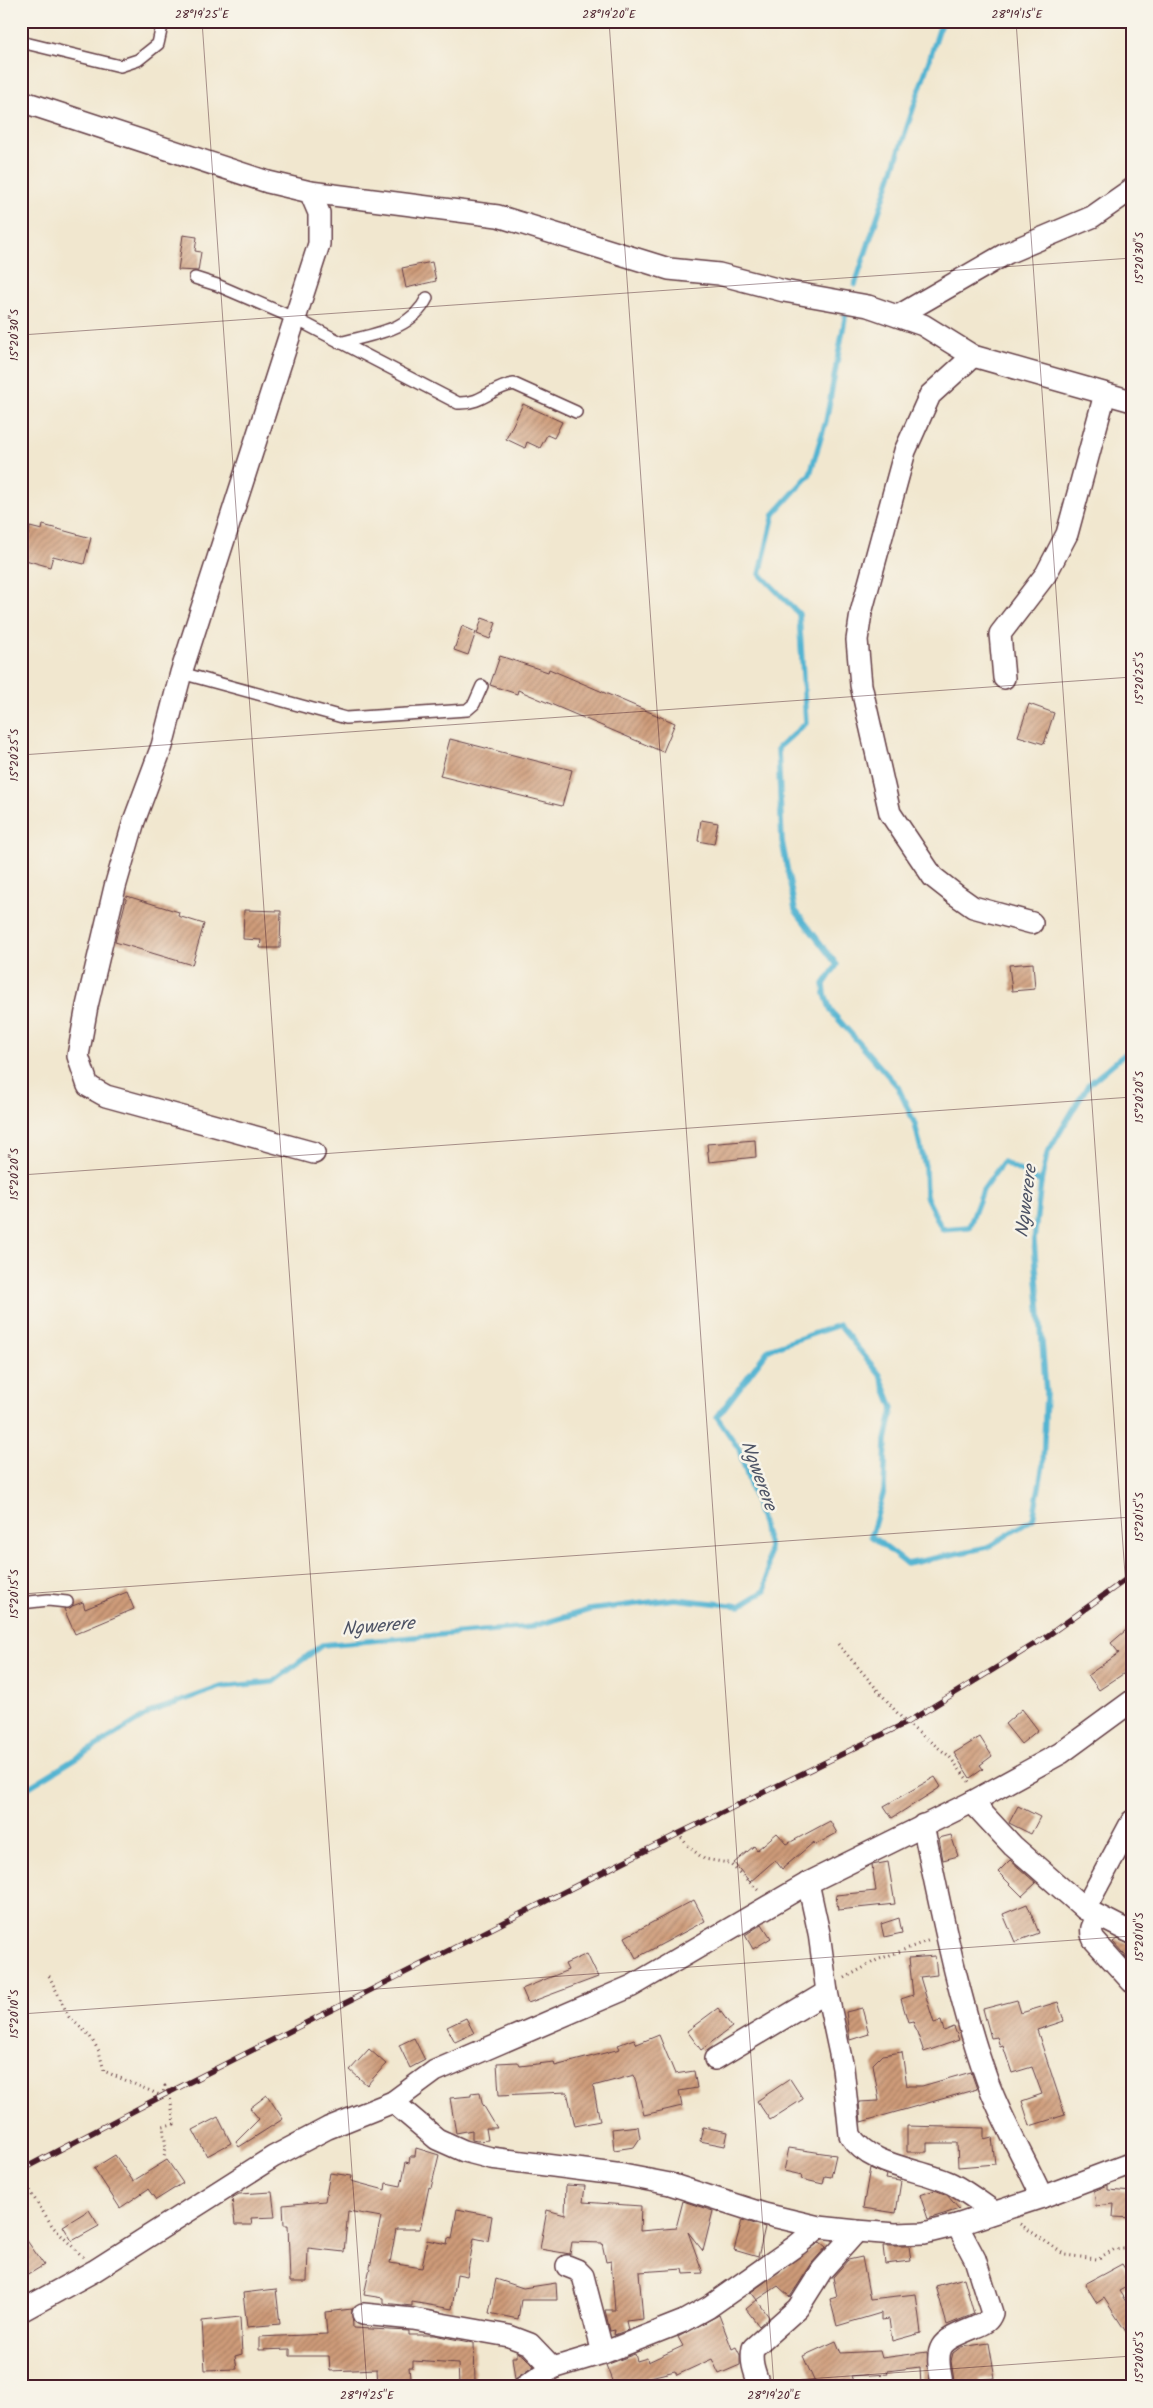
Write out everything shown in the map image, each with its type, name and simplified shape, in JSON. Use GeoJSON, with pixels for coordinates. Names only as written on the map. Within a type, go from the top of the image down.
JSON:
{"type":"FeatureCollection","features":[{"type":"Feature","properties":{"kind":"street"},"geometry":{"type":"LineString","coordinates":[[21,101],[268,182],[310,192],[498,216],[669,269],[719,274],[784,291],[868,306],[922,325],[973,356],[1132,401]]}},
{"type":"Feature","properties":{"kind":"street"},"geometry":{"type":"LineString","coordinates":[[898,316],[1007,253],[1092,217],[1132,189]]}},
{"type":"Feature","properties":{"kind":"street"},"geometry":{"type":"LineString","coordinates":[[310,192],[320,219],[319,244],[181,673],[162,746],[134,821],[115,887],[87,1006],[78,1056],[88,1086],[106,1096],[314,1153]]}},
{"type":"Feature","properties":{"kind":"street"},"geometry":{"type":"LineString","coordinates":[[973,356],[930,395],[905,451],[862,613],[858,640],[862,685],[890,813],[933,877],[973,908],[1032,923]]}},
{"type":"Feature","properties":{"kind":"street"},"geometry":{"type":"LineString","coordinates":[[1004,678],[1000,634],[1046,574],[1066,534],[1105,394]]}},
{"type":"Feature","properties":{"kind":"street"},"geometry":{"type":"LineString","coordinates":[[21,2311],[94,2271],[273,2157],[328,2128],[392,2102],[435,2071],[632,1986],[808,1883],[976,1800],[1061,1754],[1132,1701]]}},
{"type":"Feature","properties":{"kind":"street"},"geometry":{"type":"LineString","coordinates":[[976,1800],[1013,1846],[1091,1913],[1132,1933]]}},
{"type":"Feature","properties":{"kind":"street"},"geometry":{"type":"LineString","coordinates":[[1132,1821],[1091,1913],[1090,1933],[1094,1940],[1132,1982]]}},
{"type":"Feature","properties":{"kind":"street"},"geometry":{"type":"LineString","coordinates":[[923,1825],[947,1934],[988,2081],[1001,2116],[1042,2197]]}},
{"type":"Feature","properties":{"kind":"street"},"geometry":{"type":"LineString","coordinates":[[808,1883],[819,1933],[827,1992],[843,2068],[848,2127],[856,2144],[885,2161],[952,2184],[994,2212]]}},
{"type":"Feature","properties":{"kind":"street"},"geometry":{"type":"LineString","coordinates":[[715,2059],[827,1992]]}},
{"type":"Feature","properties":{"kind":"street"},"geometry":{"type":"LineString","coordinates":[[392,2102],[437,2138],[464,2150],[492,2158],[623,2175],[670,2184],[764,2214],[819,2227],[857,2231],[895,2234],[924,2233],[957,2226],[1042,2197],[1132,2163]]}},
{"type":"Feature","properties":{"kind":"street"},"geometry":{"type":"LineString","coordinates":[[943,2387],[938,2360],[939,2348],[945,2341],[954,2336],[984,2323],[990,2319],[992,2313],[975,2259],[957,2226]]}},
{"type":"Feature","properties":{"kind":"street"},"geometry":{"type":"LineString","coordinates":[[527,2386],[552,2368],[603,2353],[660,2332],[709,2307],[797,2245],[819,2227]]}},
{"type":"Feature","properties":{"kind":"street"},"geometry":{"type":"LineString","coordinates":[[760,2387],[751,2357],[754,2348],[798,2308],[822,2270],[857,2231]]}},
{"type":"Feature","properties":{"kind":"street"},"geometry":{"type":"LineString","coordinates":[[567,2266],[577,2270],[583,2276],[603,2353]]}},
{"type":"Feature","properties":{"kind":"street"},"geometry":{"type":"LineString","coordinates":[[362,2314],[421,2320],[509,2336],[530,2344],[552,2368]]}},
{"type":"Feature","properties":{"kind":"lane"},"geometry":{"type":"LineString","coordinates":[[21,42],[120,66],[138,60],[158,44],[163,21]]}},
{"type":"Feature","properties":{"kind":"lane"},"geometry":{"type":"LineString","coordinates":[[195,278],[217,285],[296,319],[458,403],[471,404],[506,385],[514,384],[576,412]]}},
{"type":"Feature","properties":{"kind":"lane"},"geometry":{"type":"LineString","coordinates":[[340,343],[394,329],[409,321],[421,311],[427,298]]}},
{"type":"Feature","properties":{"kind":"lane"},"geometry":{"type":"LineString","coordinates":[[181,673],[346,718],[467,710],[474,704],[482,686]]}},
{"type":"Feature","properties":{"kind":"lane"},"geometry":{"type":"LineString","coordinates":[[21,1603],[48,1600],[67,1602]]}},
{"type":"Feature","properties":{"kind":"path"},"geometry":{"type":"LineString","coordinates":[[838,1644],[906,1722],[949,1756],[976,1800]]}},
{"type":"Feature","properties":{"kind":"path"},"geometry":{"type":"LineString","coordinates":[[678,1834],[688,1847],[704,1859],[729,1863],[773,1904]]}},
{"type":"Feature","properties":{"kind":"path"},"geometry":{"type":"LineString","coordinates":[[827,1992],[856,1970],[877,1960],[947,1934]]}},
{"type":"Feature","properties":{"kind":"path"},"geometry":{"type":"LineString","coordinates":[[49,1976],[69,2017],[89,2035],[99,2051],[104,2072],[162,2096],[165,2086],[170,2095],[174,2124],[164,2126],[166,2148],[164,2156]]}},
{"type":"Feature","properties":{"kind":"path"},"geometry":{"type":"LineString","coordinates":[[21,2178],[60,2237],[78,2250],[94,2271]]}},
{"type":"Feature","properties":{"kind":"path"},"geometry":{"type":"LineString","coordinates":[[994,2212],[1021,2225],[1065,2255],[1097,2259],[1115,2249],[1132,2247]]}},
{"type":"Feature","properties":{"kind":"building"},"geometry":{"type":"Polygon","coordinates":[[[183,235],[197,237],[195,251],[201,252],[198,271],[178,270],[183,235]]]}},
{"type":"Feature","properties":{"kind":"building"},"geometry":{"type":"Polygon","coordinates":[[[432,262],[436,281],[406,288],[402,268],[432,262]]]}},
{"type":"Feature","properties":{"kind":"building"},"geometry":{"type":"Polygon","coordinates":[[[523,404],[562,422],[554,438],[547,435],[540,448],[527,442],[525,448],[506,439],[523,404]]]}},
{"type":"Feature","properties":{"kind":"building"},"geometry":{"type":"Polygon","coordinates":[[[43,525],[91,538],[84,564],[53,556],[50,567],[22,559],[30,527],[42,530],[43,525]]]}},
{"type":"Feature","properties":{"kind":"building"},"geometry":{"type":"Polygon","coordinates":[[[482,618],[496,623],[490,639],[477,634],[482,618]]]}},
{"type":"Feature","properties":{"kind":"building"},"geometry":{"type":"Polygon","coordinates":[[[462,626],[476,632],[468,655],[454,650],[462,626]]]}},
{"type":"Feature","properties":{"kind":"building"},"geometry":{"type":"Polygon","coordinates":[[[500,656],[548,672],[549,669],[675,723],[663,752],[518,690],[517,694],[490,685],[500,656]]]}},
{"type":"Feature","properties":{"kind":"building"},"geometry":{"type":"Polygon","coordinates":[[[1029,704],[1054,713],[1044,744],[1018,736],[1029,704]]]}},
{"type":"Feature","properties":{"kind":"building"},"geometry":{"type":"Polygon","coordinates":[[[450,739],[572,770],[562,806],[440,776],[450,739]]]}},
{"type":"Feature","properties":{"kind":"building"},"geometry":{"type":"Polygon","coordinates":[[[701,820],[718,823],[714,844],[698,841],[701,820]]]}},
{"type":"Feature","properties":{"kind":"building"},"geometry":{"type":"Polygon","coordinates":[[[127,896],[179,912],[178,916],[204,924],[192,965],[115,942],[127,896]]]}},
{"type":"Feature","properties":{"kind":"building"},"geometry":{"type":"Polygon","coordinates":[[[244,910],[281,911],[280,948],[260,948],[261,940],[243,939],[244,910]]]}},
{"type":"Feature","properties":{"kind":"building"},"geometry":{"type":"Polygon","coordinates":[[[1033,963],[1035,989],[1012,991],[1009,965],[1033,963]]]}},
{"type":"Feature","properties":{"kind":"building"},"geometry":{"type":"Polygon","coordinates":[[[755,1140],[756,1157],[709,1162],[707,1144],[755,1140]]]}},
{"type":"Feature","properties":{"kind":"building"},"geometry":{"type":"Polygon","coordinates":[[[127,1592],[134,1609],[75,1634],[64,1609],[83,1602],[85,1609],[127,1592]]]}},
{"type":"Feature","properties":{"kind":"building"},"geometry":{"type":"Polygon","coordinates":[[[1132,1625],[1132,1668],[1099,1690],[1088,1675],[1119,1653],[1111,1643],[1132,1625]]]}},
{"type":"Feature","properties":{"kind":"building"},"geometry":{"type":"Polygon","coordinates":[[[1022,1709],[1038,1730],[1021,1744],[1005,1724],[1022,1709]]]}},
{"type":"Feature","properties":{"kind":"building"},"geometry":{"type":"Polygon","coordinates":[[[980,1737],[992,1756],[980,1765],[983,1769],[970,1778],[954,1753],[980,1737]]]}},
{"type":"Feature","properties":{"kind":"building"},"geometry":{"type":"Polygon","coordinates":[[[935,1777],[941,1787],[892,1818],[884,1806],[935,1777]]]}},
{"type":"Feature","properties":{"kind":"building"},"geometry":{"type":"Polygon","coordinates":[[[1018,1806],[1040,1817],[1031,1834],[1009,1823],[1018,1806]]]}},
{"type":"Feature","properties":{"kind":"building"},"geometry":{"type":"Polygon","coordinates":[[[830,1821],[837,1833],[815,1845],[814,1842],[782,1869],[775,1860],[750,1882],[734,1863],[754,1846],[757,1850],[777,1833],[787,1844],[830,1821]]]}},
{"type":"Feature","properties":{"kind":"building"},"geometry":{"type":"Polygon","coordinates":[[[951,1835],[958,1856],[943,1860],[939,1838],[951,1835]]]}},
{"type":"Feature","properties":{"kind":"building"},"geometry":{"type":"Polygon","coordinates":[[[1010,1860],[1036,1883],[1022,1896],[998,1872],[1010,1860]]]}},
{"type":"Feature","properties":{"kind":"building"},"geometry":{"type":"Polygon","coordinates":[[[888,1862],[895,1904],[838,1910],[836,1895],[876,1891],[872,1865],[888,1862]]]}},
{"type":"Feature","properties":{"kind":"building"},"geometry":{"type":"Polygon","coordinates":[[[694,1900],[705,1921],[636,1958],[625,1937],[694,1900]]]}},
{"type":"Feature","properties":{"kind":"building"},"geometry":{"type":"Polygon","coordinates":[[[1027,1904],[1039,1933],[1015,1942],[1003,1914],[1027,1904]]]}},
{"type":"Feature","properties":{"kind":"building"},"geometry":{"type":"Polygon","coordinates":[[[899,1918],[902,1933],[884,1937],[881,1924],[899,1918]]]}},
{"type":"Feature","properties":{"kind":"building"},"geometry":{"type":"Polygon","coordinates":[[[762,1924],[771,1938],[753,1949],[745,1935],[762,1924]]]}},
{"type":"Feature","properties":{"kind":"building"},"geometry":{"type":"Polygon","coordinates":[[[1117,1939],[1132,1945],[1132,1963],[1113,1942],[1117,1939]]]}},
{"type":"Feature","properties":{"kind":"building"},"geometry":{"type":"Polygon","coordinates":[[[587,1954],[598,1977],[528,2003],[522,1989],[568,1970],[565,1964],[587,1954]]]}},
{"type":"Feature","properties":{"kind":"building"},"geometry":{"type":"Polygon","coordinates":[[[935,1956],[937,1975],[920,1977],[934,2023],[941,2021],[944,2031],[954,2027],[959,2040],[924,2052],[913,2021],[908,2022],[901,1999],[913,1995],[909,1958],[935,1956]]]}},
{"type":"Feature","properties":{"kind":"building"},"geometry":{"type":"Polygon","coordinates":[[[1017,2000],[1021,2013],[1058,2002],[1064,2021],[1037,2030],[1065,2115],[1030,2126],[1022,2101],[1042,2094],[1032,2067],[1012,2073],[1003,2046],[1000,2047],[997,2037],[991,2038],[983,2009],[1017,2000]]]}},
{"type":"Feature","properties":{"kind":"building"},"geometry":{"type":"Polygon","coordinates":[[[718,2008],[732,2027],[701,2050],[687,2031],[718,2008]]]}},
{"type":"Feature","properties":{"kind":"building"},"geometry":{"type":"Polygon","coordinates":[[[862,2008],[869,2034],[850,2040],[846,2012],[862,2008]]]}},
{"type":"Feature","properties":{"kind":"building"},"geometry":{"type":"Polygon","coordinates":[[[466,2018],[474,2033],[455,2042],[447,2027],[466,2018]]]}},
{"type":"Feature","properties":{"kind":"building"},"geometry":{"type":"Polygon","coordinates":[[[659,2035],[675,2074],[694,2071],[697,2088],[679,2091],[682,2106],[644,2115],[634,2075],[593,2086],[600,2121],[575,2126],[567,2092],[499,2095],[497,2063],[518,2062],[520,2066],[554,2062],[555,2066],[620,2049],[618,2045],[634,2039],[637,2044],[659,2035]]]}},
{"type":"Feature","properties":{"kind":"building"},"geometry":{"type":"Polygon","coordinates":[[[414,2038],[425,2060],[410,2068],[399,2045],[414,2038]]]}},
{"type":"Feature","properties":{"kind":"building"},"geometry":{"type":"Polygon","coordinates":[[[369,2049],[386,2064],[367,2085],[350,2070],[369,2049]]]}},
{"type":"Feature","properties":{"kind":"building"},"geometry":{"type":"Polygon","coordinates":[[[902,2052],[907,2086],[922,2086],[971,2072],[977,2089],[861,2122],[859,2102],[879,2101],[873,2064],[882,2055],[902,2052]]]}},
{"type":"Feature","properties":{"kind":"building"},"geometry":{"type":"Polygon","coordinates":[[[790,2079],[803,2099],[770,2120],[757,2101],[790,2079]]]}},
{"type":"Feature","properties":{"kind":"building"},"geometry":{"type":"Polygon","coordinates":[[[480,2092],[482,2103],[497,2128],[486,2128],[488,2140],[477,2141],[472,2140],[472,2130],[456,2133],[450,2098],[471,2096],[471,2093],[480,2092]]]}},
{"type":"Feature","properties":{"kind":"building"},"geometry":{"type":"Polygon","coordinates":[[[267,2095],[283,2119],[239,2147],[236,2142],[259,2119],[250,2108],[267,2095]]]}},
{"type":"Feature","properties":{"kind":"building"},"geometry":{"type":"Polygon","coordinates":[[[218,2117],[231,2143],[207,2156],[193,2130],[218,2117]]]}},
{"type":"Feature","properties":{"kind":"building"},"geometry":{"type":"Polygon","coordinates":[[[638,2126],[640,2138],[634,2147],[614,2150],[612,2129],[638,2126]]]}},
{"type":"Feature","properties":{"kind":"building"},"geometry":{"type":"Polygon","coordinates":[[[907,2126],[984,2128],[984,2139],[992,2137],[995,2164],[958,2167],[957,2143],[927,2143],[927,2152],[907,2152],[907,2126]]]}},
{"type":"Feature","properties":{"kind":"building"},"geometry":{"type":"Polygon","coordinates":[[[703,2127],[728,2132],[725,2146],[700,2141],[703,2127]]]}},
{"type":"Feature","properties":{"kind":"building"},"geometry":{"type":"Polygon","coordinates":[[[416,2148],[439,2155],[431,2188],[429,2187],[420,2229],[396,2229],[390,2263],[422,2268],[427,2240],[447,2244],[448,2238],[452,2239],[457,2209],[492,2216],[488,2241],[474,2238],[467,2276],[457,2274],[452,2309],[412,2302],[412,2306],[383,2303],[383,2298],[364,2295],[381,2217],[348,2211],[344,2252],[308,2248],[307,2282],[290,2282],[288,2225],[284,2225],[283,2205],[325,2201],[330,2173],[352,2176],[351,2181],[385,2190],[386,2183],[401,2186],[406,2162],[409,2163],[410,2156],[415,2156],[416,2148]]]}},
{"type":"Feature","properties":{"kind":"building"},"geometry":{"type":"Polygon","coordinates":[[[789,2148],[836,2155],[831,2177],[825,2176],[823,2184],[801,2179],[802,2175],[784,2171],[789,2148]]]}},
{"type":"Feature","properties":{"kind":"building"},"geometry":{"type":"Polygon","coordinates":[[[115,2155],[133,2181],[167,2160],[183,2183],[156,2200],[148,2189],[120,2208],[94,2168],[115,2155]]]}},
{"type":"Feature","properties":{"kind":"building"},"geometry":{"type":"Polygon","coordinates":[[[870,2168],[886,2175],[885,2179],[901,2181],[896,2213],[863,2208],[870,2168]]]}},
{"type":"Feature","properties":{"kind":"building"},"geometry":{"type":"Polygon","coordinates":[[[566,2185],[585,2186],[583,2202],[641,2206],[640,2231],[676,2228],[683,2201],[713,2211],[703,2251],[688,2232],[703,2273],[684,2274],[683,2269],[639,2272],[643,2319],[626,2321],[628,2330],[614,2335],[615,2330],[610,2331],[605,2310],[615,2310],[611,2261],[606,2262],[602,2243],[572,2242],[570,2254],[540,2249],[547,2210],[565,2215],[566,2185]]]}},
{"type":"Feature","properties":{"kind":"building"},"geometry":{"type":"Polygon","coordinates":[[[1108,2185],[1108,2190],[1132,2192],[1132,2218],[1113,2217],[1114,2204],[1096,2206],[1094,2191],[1108,2185]]]}},
{"type":"Feature","properties":{"kind":"building"},"geometry":{"type":"Polygon","coordinates":[[[935,2190],[947,2195],[959,2209],[928,2219],[920,2195],[935,2190]]]}},
{"type":"Feature","properties":{"kind":"building"},"geometry":{"type":"Polygon","coordinates":[[[272,2192],[275,2217],[251,2218],[252,2225],[235,2225],[232,2198],[239,2194],[272,2192]]]}},
{"type":"Feature","properties":{"kind":"building"},"geometry":{"type":"Polygon","coordinates":[[[89,2210],[99,2226],[72,2241],[63,2226],[89,2210]]]}},
{"type":"Feature","properties":{"kind":"building"},"geometry":{"type":"Polygon","coordinates":[[[742,2220],[765,2227],[758,2257],[734,2250],[742,2220]]]}},
{"type":"Feature","properties":{"kind":"building"},"geometry":{"type":"Polygon","coordinates":[[[21,2232],[44,2265],[21,2279],[21,2232]]]}},
{"type":"Feature","properties":{"kind":"building"},"geometry":{"type":"Polygon","coordinates":[[[820,2242],[826,2247],[812,2263],[790,2297],[778,2286],[757,2300],[751,2292],[820,2242]]]}},
{"type":"Feature","properties":{"kind":"building"},"geometry":{"type":"Polygon","coordinates":[[[883,2246],[909,2246],[911,2261],[885,2264],[883,2246]]]}},
{"type":"Feature","properties":{"kind":"building"},"geometry":{"type":"Polygon","coordinates":[[[862,2257],[870,2299],[916,2294],[921,2333],[892,2341],[889,2319],[881,2320],[881,2313],[837,2326],[830,2299],[837,2297],[833,2277],[848,2260],[862,2257]]]}},
{"type":"Feature","properties":{"kind":"building"},"geometry":{"type":"Polygon","coordinates":[[[1122,2264],[1132,2280],[1132,2284],[1119,2291],[1132,2311],[1132,2341],[1104,2298],[1097,2303],[1085,2284],[1122,2264]]]}},
{"type":"Feature","properties":{"kind":"building"},"geometry":{"type":"Polygon","coordinates":[[[964,2278],[974,2314],[947,2325],[936,2286],[964,2278]]]}},
{"type":"Feature","properties":{"kind":"building"},"geometry":{"type":"Polygon","coordinates":[[[496,2279],[523,2288],[556,2283],[557,2300],[521,2300],[518,2319],[489,2313],[496,2279]]]}},
{"type":"Feature","properties":{"kind":"building"},"geometry":{"type":"Polygon","coordinates":[[[276,2289],[280,2324],[247,2327],[243,2293],[276,2289]]]}},
{"type":"Feature","properties":{"kind":"building"},"geometry":{"type":"Polygon","coordinates":[[[757,2300],[769,2317],[759,2326],[746,2309],[757,2300]]]}},
{"type":"Feature","properties":{"kind":"building"},"geometry":{"type":"Polygon","coordinates":[[[352,2309],[353,2328],[409,2331],[409,2335],[434,2335],[474,2343],[475,2382],[459,2384],[458,2364],[413,2361],[413,2367],[409,2367],[411,2387],[378,2387],[377,2369],[330,2371],[329,2356],[290,2356],[290,2349],[259,2350],[259,2337],[327,2334],[325,2312],[352,2309]]]}},
{"type":"Feature","properties":{"kind":"building"},"geometry":{"type":"Polygon","coordinates":[[[719,2315],[732,2349],[736,2347],[740,2355],[740,2365],[719,2374],[712,2359],[677,2375],[675,2371],[614,2386],[606,2365],[635,2354],[637,2361],[647,2358],[648,2362],[683,2346],[678,2337],[719,2315]]]}},
{"type":"Feature","properties":{"kind":"building"},"geometry":{"type":"Polygon","coordinates":[[[240,2317],[242,2354],[235,2356],[237,2369],[205,2370],[202,2321],[240,2317]]]}},
{"type":"Feature","properties":{"kind":"building"},"geometry":{"type":"Polygon","coordinates":[[[836,2341],[841,2353],[880,2351],[882,2358],[927,2352],[930,2387],[921,2387],[920,2367],[887,2371],[888,2374],[851,2376],[854,2383],[846,2387],[817,2387],[803,2356],[836,2341]]]}},
{"type":"Feature","properties":{"kind":"building"},"geometry":{"type":"Polygon","coordinates":[[[989,2343],[995,2378],[979,2380],[980,2387],[955,2387],[951,2361],[953,2353],[961,2347],[989,2343]]]}},
{"type":"Feature","properties":{"kind":"building"},"geometry":{"type":"Polygon","coordinates":[[[517,2352],[534,2366],[515,2379],[512,2357],[517,2357],[517,2352]]]}},
{"type":"Feature","properties":{"kind":"waterway"},"geometry":{"type":"LineString","coordinates":[[855,285],[942,21]]}},
{"type":"Feature","properties":{"kind":"waterway"},"geometry":{"type":"LineString","coordinates":[[846,313],[826,421],[810,474],[774,514],[760,574],[799,614],[806,723],[778,748],[782,841],[795,910],[837,965],[824,984],[825,994],[831,1011],[898,1087],[915,1124],[925,1166],[926,1196],[942,1229],[969,1227],[983,1190],[1003,1162],[1041,1182]]}},
{"type":"Feature","properties":{"kind":"waterway","name":"Ngwerere"},"geometry":{"type":"LineString","coordinates":[[21,1792],[153,1711],[221,1687],[273,1682],[322,1645],[530,1627],[589,1610],[675,1599],[740,1606],[766,1590],[769,1546],[739,1449],[717,1417],[769,1349],[839,1325],[880,1375],[893,1408],[886,1440],[884,1491],[871,1536],[907,1564],[988,1547],[1033,1519],[1043,1465],[1046,1393],[1034,1240],[1041,1182],[1047,1154],[1088,1085],[1132,1048]]}},
{"type":"Feature","properties":{"kind":"railway"},"geometry":{"type":"LineString","coordinates":[[21,2170],[162,2096],[678,1834],[906,1723],[1043,1639],[1132,1575]]}}]}
